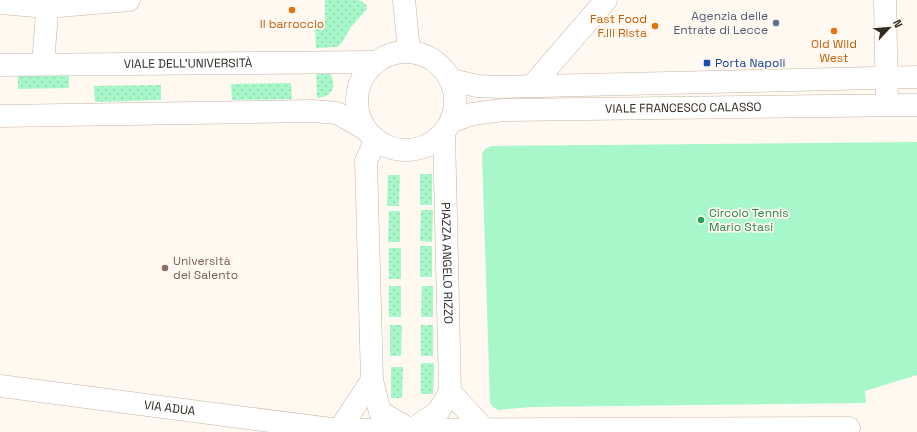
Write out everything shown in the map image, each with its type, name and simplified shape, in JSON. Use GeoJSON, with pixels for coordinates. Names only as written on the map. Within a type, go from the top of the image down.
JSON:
{"type":"FeatureCollection","features":[{"type":"Feature","properties":{"kind":"main road"},"geometry":{"type":"LineString","coordinates":[[0,3],[129,0]]}},
{"type":"Feature","properties":{"kind":"main road"},"geometry":{"type":"LineString","coordinates":[[404,0],[409,51]]}},
{"type":"Feature","properties":{"kind":"main road"},"geometry":{"type":"LineString","coordinates":[[532,86],[606,0]]}},
{"type":"Feature","properties":{"kind":"main road"},"geometry":{"type":"LineString","coordinates":[[885,0],[887,105]]}},
{"type":"Feature","properties":{"kind":"main road"},"geometry":{"type":"LineString","coordinates":[[43,64],[48,3]]}},
{"type":"Feature","properties":{"kind":"main road"},"geometry":{"type":"LineString","coordinates":[[0,116],[312,111],[338,114],[370,134],[386,146],[401,150],[409,150],[421,148],[435,142],[448,128],[455,111],[456,96],[452,80],[443,67],[429,57],[409,51],[399,51],[387,55],[376,62],[363,77],[357,94],[359,114],[370,134],[366,161],[372,380],[380,412],[411,430]]}},
{"type":"Feature","properties":{"kind":"main road","name":"VIALE DELL'UNIVERSITÀ"},"geometry":{"type":"LineString","coordinates":[[0,65],[376,62]]}},
{"type":"Feature","properties":{"kind":"main road","name":"VIALE FRANCESCO CALASSO"},"geometry":{"type":"LineString","coordinates":[[452,80],[477,86],[532,86],[917,77]]}},
{"type":"Feature","properties":{"kind":"main road","name":"VIALE FRANCESCO CALASSO"},"geometry":{"type":"LineString","coordinates":[[448,128],[472,114],[503,110],[917,105]]}},
{"type":"Feature","properties":{"kind":"main road","name":"PIAZZA ANGELO RIZZO"},"geometry":{"type":"LineString","coordinates":[[448,128],[450,392]]}},
{"type":"Feature","properties":{"kind":"main road"},"geometry":{"type":"LineString","coordinates":[[339,431],[372,380]]}},
{"type":"Feature","properties":{"kind":"main road","name":"VIA ADUA"},"geometry":{"type":"LineString","coordinates":[[0,386],[339,431]]}},
{"type":"Feature","properties":{"kind":"main road"},"geometry":{"type":"LineString","coordinates":[[411,430],[438,412],[450,392],[484,431]]}},
{"type":"Feature","properties":{"kind":"main road"},"geometry":{"type":"LineString","coordinates":[[339,431],[849,428]]}},
{"type":"Feature","properties":{"kind":"green space"},"geometry":{"type":"Polygon","coordinates":[[[325,0],[358,0],[366,4],[367,9],[351,27],[341,44],[337,47],[316,48],[315,28],[325,27],[325,0]]]}},
{"type":"Feature","properties":{"kind":"green space"},"geometry":{"type":"Polygon","coordinates":[[[316,69],[328,71],[333,81],[333,89],[331,92],[323,97],[317,98],[316,69]]]}},
{"type":"Feature","properties":{"kind":"green space"},"geometry":{"type":"Polygon","coordinates":[[[69,74],[69,88],[18,89],[18,75],[69,74]]]}},
{"type":"Feature","properties":{"kind":"green space"},"geometry":{"type":"Polygon","coordinates":[[[291,83],[292,99],[232,100],[231,84],[291,83]]]}},
{"type":"Feature","properties":{"kind":"green space"},"geometry":{"type":"Polygon","coordinates":[[[161,85],[161,100],[95,102],[94,86],[161,85]]]}},
{"type":"Feature","properties":{"kind":"green space","name":"Circolo Tennis Mario Stasi"},"geometry":{"type":"Polygon","coordinates":[[[917,142],[917,375],[865,391],[866,403],[532,407],[498,410],[490,403],[482,154],[485,149],[492,146],[917,142]]]}},
{"type":"Feature","properties":{"kind":"green space"},"geometry":{"type":"Polygon","coordinates":[[[420,174],[432,174],[432,205],[420,205],[420,174]]]}},
{"type":"Feature","properties":{"kind":"green space"},"geometry":{"type":"Polygon","coordinates":[[[388,175],[400,175],[399,206],[387,206],[388,175]]]}},
{"type":"Feature","properties":{"kind":"green space"},"geometry":{"type":"Polygon","coordinates":[[[421,210],[433,210],[432,242],[420,241],[421,210]]]}},
{"type":"Feature","properties":{"kind":"green space"},"geometry":{"type":"Polygon","coordinates":[[[389,211],[400,211],[400,242],[388,242],[389,211]]]}},
{"type":"Feature","properties":{"kind":"green space"},"geometry":{"type":"Polygon","coordinates":[[[420,246],[432,246],[432,277],[420,277],[420,246]]]}},
{"type":"Feature","properties":{"kind":"green space"},"geometry":{"type":"Polygon","coordinates":[[[389,248],[401,248],[401,279],[389,279],[389,248]]]}},
{"type":"Feature","properties":{"kind":"green space"},"geometry":{"type":"Polygon","coordinates":[[[389,286],[401,286],[401,317],[389,317],[389,286]]]}},
{"type":"Feature","properties":{"kind":"green space"},"geometry":{"type":"Polygon","coordinates":[[[422,286],[433,286],[433,317],[421,317],[422,286]]]}},
{"type":"Feature","properties":{"kind":"green space"},"geometry":{"type":"Polygon","coordinates":[[[390,325],[402,325],[401,356],[390,356],[390,325]]]}},
{"type":"Feature","properties":{"kind":"green space"},"geometry":{"type":"Polygon","coordinates":[[[421,325],[433,325],[433,356],[421,356],[421,325]]]}},
{"type":"Feature","properties":{"kind":"green space"},"geometry":{"type":"Polygon","coordinates":[[[421,363],[434,363],[433,394],[421,394],[421,363]]]}},
{"type":"Feature","properties":{"kind":"green space"},"geometry":{"type":"Polygon","coordinates":[[[391,367],[403,367],[402,398],[391,398],[391,367]]]}},
{"type":"Feature","properties":{"kind":"place","name":"Il barroccio"},"geometry":{"type":"Point","coordinates":[292,10]}},
{"type":"Feature","properties":{"kind":"place","name":"Agenzia delle Entrate di Lecce"},"geometry":{"type":"Point","coordinates":[776,23]}},
{"type":"Feature","properties":{"kind":"place","name":"Fast Food F.lli Rista"},"geometry":{"type":"Point","coordinates":[655,26]}},
{"type":"Feature","properties":{"kind":"place","name":"Old Wild West"},"geometry":{"type":"Point","coordinates":[834,31]}},
{"type":"Feature","properties":{"kind":"place","name":"Porta Napoli"},"geometry":{"type":"Point","coordinates":[707,63]}},
{"type":"Feature","properties":{"kind":"place","name":"Circolo Tennis Mario Stasi"},"geometry":{"type":"Point","coordinates":[701,220]}},
{"type":"Feature","properties":{"kind":"place","name":"Università del Salento"},"geometry":{"type":"Point","coordinates":[165,268]}}]}
